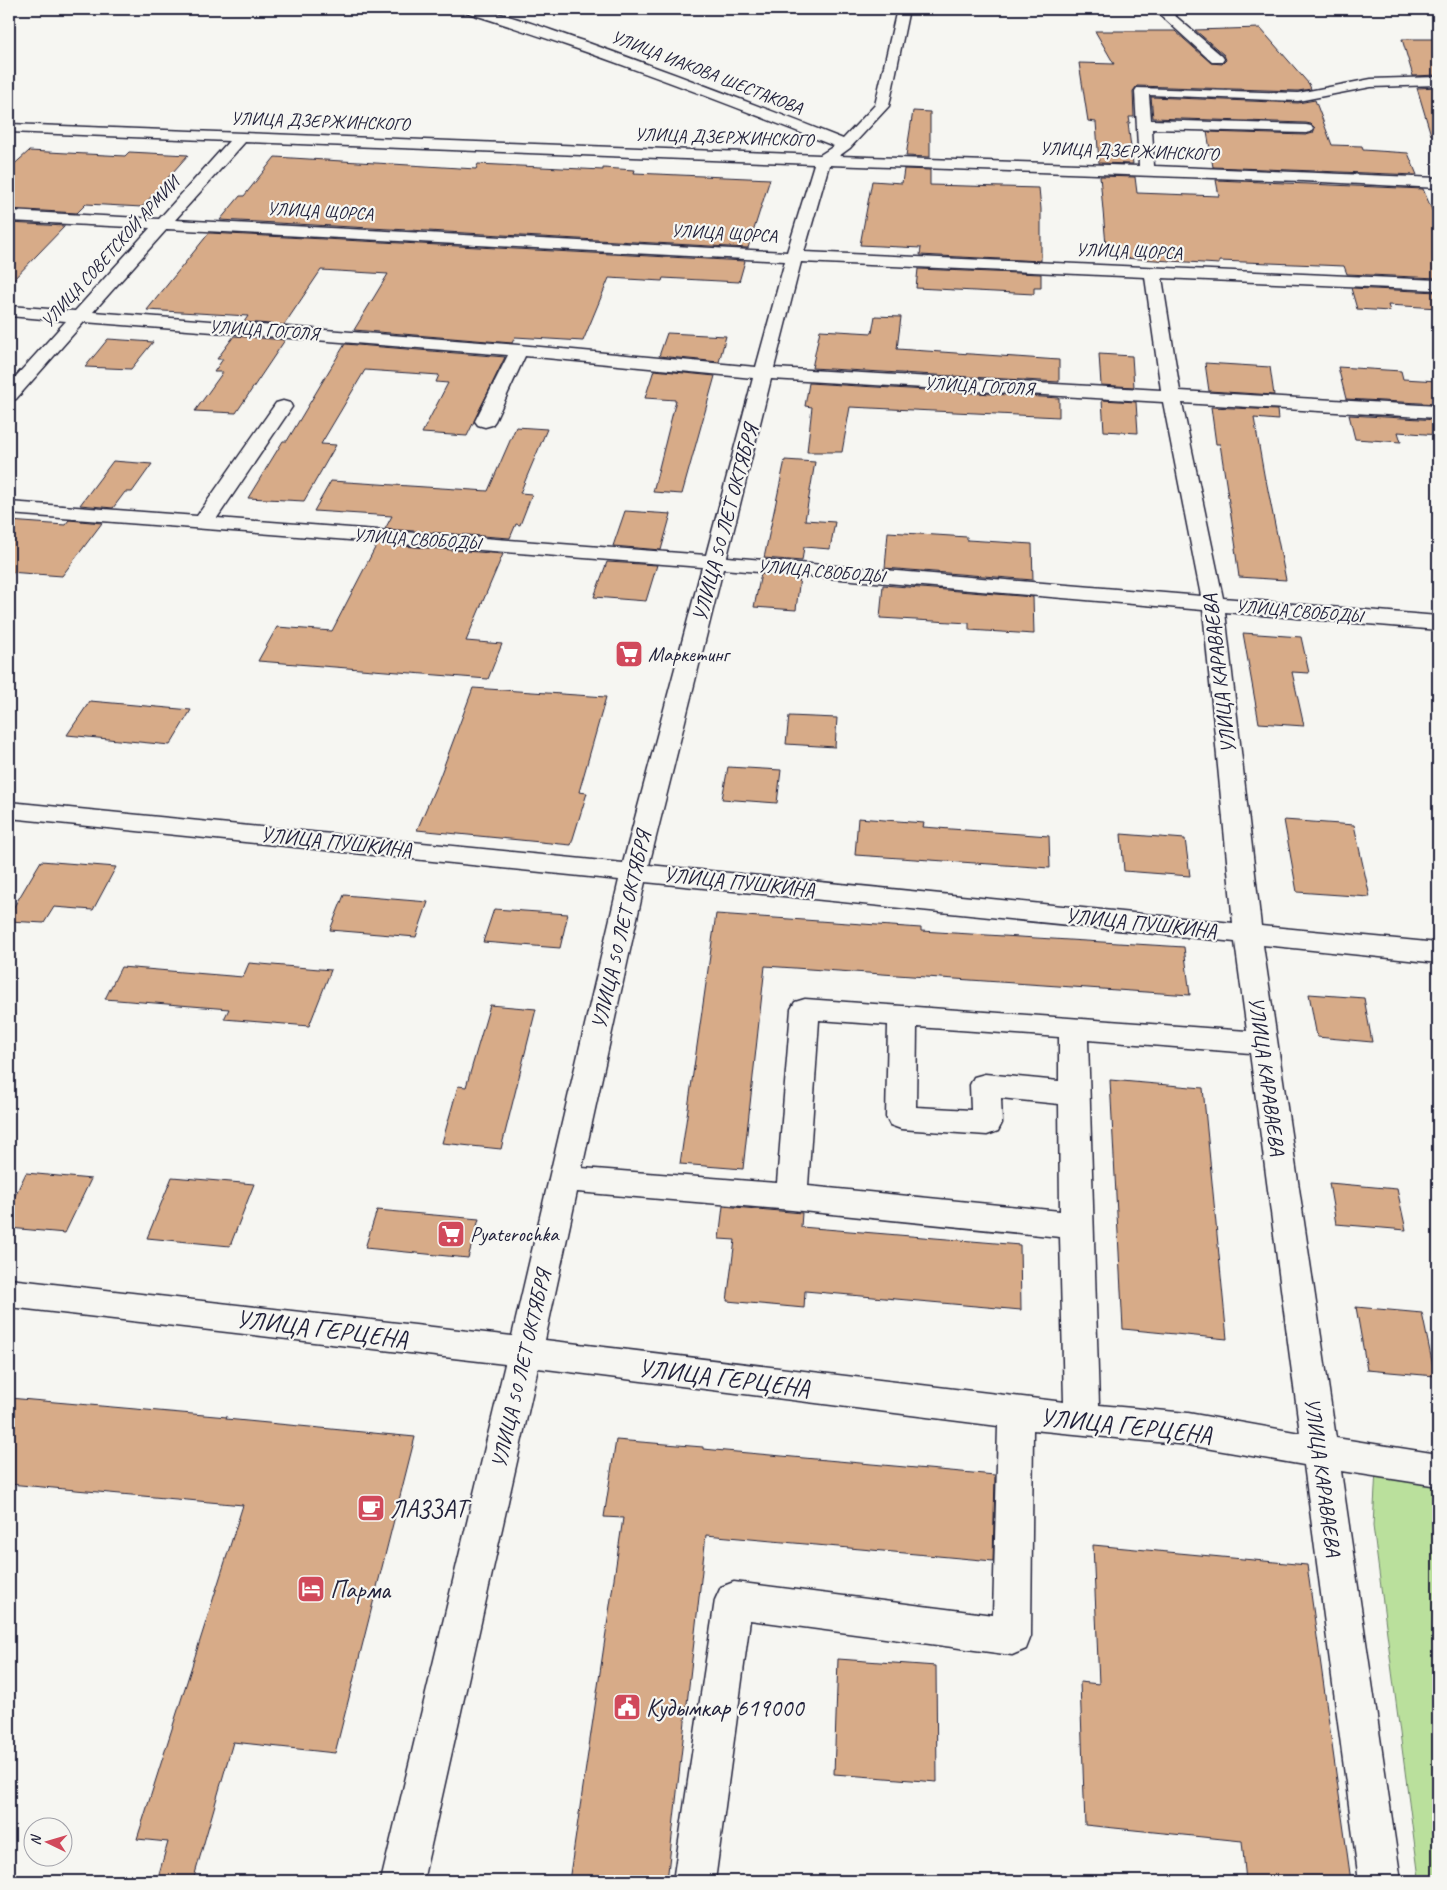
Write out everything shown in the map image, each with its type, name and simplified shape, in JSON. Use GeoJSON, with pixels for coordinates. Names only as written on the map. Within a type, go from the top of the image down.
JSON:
{"type":"FeatureCollection","features":[{"type":"Feature","properties":{"kind":"street","name":"УЛИЦА ИАКОВА ШЕСТАКОВА"},"geometry":{"type":"LineString","coordinates":[[469,9],[543,31],[662,73],[845,145]]}},
{"type":"Feature","properties":{"kind":"street"},"geometry":{"type":"LineString","coordinates":[[823,160],[845,145],[882,106],[902,9]]}},
{"type":"Feature","properties":{"kind":"street"},"geometry":{"type":"LineString","coordinates":[[1160,9],[1217,58]]}},
{"type":"Feature","properties":{"kind":"street"},"geometry":{"type":"LineString","coordinates":[[1147,170],[1146,124],[1142,91],[1298,97],[1371,83],[1438,81]]}},
{"type":"Feature","properties":{"kind":"street"},"geometry":{"type":"LineString","coordinates":[[1146,124],[1306,129]]}},
{"type":"Feature","properties":{"kind":"street","name":"УЛИЦА ДЗЕРЖИНСКОГО"},"geometry":{"type":"LineString","coordinates":[[9,128],[823,160],[1147,170],[1438,183]]}},
{"type":"Feature","properties":{"kind":"street","name":"УЛИЦА СОВЕТСКОЙ АРМИИ"},"geometry":{"type":"LineString","coordinates":[[9,395],[241,136]]}},
{"type":"Feature","properties":{"kind":"street","name":"УЛИЦА 50 ЛЕТ ОКТЯБРЯ"},"geometry":{"type":"LineString","coordinates":[[402,1881],[634,871],[794,257],[823,160]]}},
{"type":"Feature","properties":{"kind":"street","name":"УЛИЦА ЩОРСА"},"geometry":{"type":"LineString","coordinates":[[9,216],[794,257],[1438,285]]}},
{"type":"Feature","properties":{"kind":"street","name":"УЛИЦА КАРАВАЕВА"},"geometry":{"type":"LineString","coordinates":[[1153,272],[1171,397],[1213,603],[1248,934],[1380,1881]]}},
{"type":"Feature","properties":{"kind":"street","name":"УЛИЦА ГОГОЛЯ"},"geometry":{"type":"LineString","coordinates":[[9,310],[520,350],[764,373],[1438,412]]}},
{"type":"Feature","properties":{"kind":"street"},"geometry":{"type":"LineString","coordinates":[[486,421],[520,350]]}},
{"type":"Feature","properties":{"kind":"street"},"geometry":{"type":"LineString","coordinates":[[203,523],[283,407]]}},
{"type":"Feature","properties":{"kind":"street","name":"УЛИЦА СВОБОДЫ"},"geometry":{"type":"LineString","coordinates":[[9,508],[715,562],[1438,623]]}},
{"type":"Feature","properties":{"kind":"street","name":"УЛИЦА ПУШКИНА"},"geometry":{"type":"LineString","coordinates":[[9,810],[634,871],[1438,953]]}},
{"type":"Feature","properties":{"kind":"street"},"geometry":{"type":"LineString","coordinates":[[792,1197],[805,1009],[1263,1043]]}},
{"type":"Feature","properties":{"kind":"street"},"geometry":{"type":"LineString","coordinates":[[903,1016],[901,1117],[987,1123],[985,1085],[1074,1094]]}},
{"type":"Feature","properties":{"kind":"street"},"geometry":{"type":"LineString","coordinates":[[1073,1028],[1076,1226],[1082,1419]]}},
{"type":"Feature","properties":{"kind":"street"},"geometry":{"type":"LineString","coordinates":[[564,1179],[792,1197],[1076,1226]]}},
{"type":"Feature","properties":{"kind":"street","name":"УЛИЦА ГЕРЦЕНА"},"geometry":{"type":"LineString","coordinates":[[11,1298],[525,1352],[1016,1413],[1188,1429],[1438,1470]]}},
{"type":"Feature","properties":{"kind":"street"},"geometry":{"type":"LineString","coordinates":[[694,1881],[734,1600],[1012,1636],[1016,1413]]}},
{"type":"Feature","properties":{"kind":"green space"},"geometry":{"type":"Polygon","coordinates":[[[1376,1469],[1438,1478],[1438,1881],[1419,1881],[1373,1526],[1376,1469]]]}},
{"type":"Feature","properties":{"kind":"building"},"geometry":{"type":"Polygon","coordinates":[[[1260,28],[1309,84],[1311,89],[1298,91],[1137,86],[1133,91],[1134,117],[1129,117],[1130,123],[1128,123],[1133,164],[1099,163],[1096,122],[1088,121],[1079,63],[1114,64],[1095,31],[1175,31],[1211,63],[1222,64],[1226,60],[1224,55],[1195,30],[1260,28]]]}},
{"type":"Feature","properties":{"kind":"building"},"geometry":{"type":"Polygon","coordinates":[[[1402,39],[1438,39],[1438,75],[1413,76],[1402,39]]]}},
{"type":"Feature","properties":{"kind":"building"},"geometry":{"type":"Polygon","coordinates":[[[1438,87],[1438,134],[1431,135],[1417,88],[1438,87]]]}},
{"type":"Feature","properties":{"kind":"building"},"geometry":{"type":"Polygon","coordinates":[[[1151,97],[1298,103],[1315,100],[1332,145],[1362,146],[1363,150],[1408,153],[1417,175],[1213,167],[1207,132],[1306,135],[1313,133],[1315,128],[1311,124],[1306,123],[1153,118],[1151,97]]]}},
{"type":"Feature","properties":{"kind":"building"},"geometry":{"type":"Polygon","coordinates":[[[913,111],[930,112],[930,157],[906,156],[913,111]]]}},
{"type":"Feature","properties":{"kind":"building"},"geometry":{"type":"Polygon","coordinates":[[[29,151],[125,156],[129,152],[188,155],[142,207],[86,204],[77,213],[9,209],[9,169],[29,151]]]}},
{"type":"Feature","properties":{"kind":"building"},"geometry":{"type":"Polygon","coordinates":[[[275,157],[476,169],[478,164],[603,170],[603,168],[635,170],[634,173],[770,179],[748,248],[220,220],[240,196],[244,196],[275,157]]]}},
{"type":"Feature","properties":{"kind":"building"},"geometry":{"type":"Polygon","coordinates":[[[904,169],[930,170],[930,185],[1039,188],[1041,261],[920,255],[921,248],[860,245],[872,181],[902,183],[904,169]]]}},
{"type":"Feature","properties":{"kind":"building"},"geometry":{"type":"Polygon","coordinates":[[[1100,176],[1135,177],[1137,193],[1219,196],[1216,180],[1423,189],[1438,224],[1438,278],[1347,274],[1344,266],[1219,261],[1219,264],[1107,257],[1100,176]]]}},
{"type":"Feature","properties":{"kind":"building"},"geometry":{"type":"Polygon","coordinates":[[[9,223],[65,226],[9,284],[9,223]]]}},
{"type":"Feature","properties":{"kind":"building"},"geometry":{"type":"Polygon","coordinates":[[[209,233],[745,261],[739,282],[663,278],[662,281],[609,278],[583,341],[515,337],[512,343],[354,330],[388,274],[321,270],[284,325],[244,322],[248,316],[147,310],[209,233]]]}},
{"type":"Feature","properties":{"kind":"building"},"geometry":{"type":"Polygon","coordinates":[[[918,269],[1041,274],[1041,288],[1034,288],[1034,294],[916,288],[918,269]]]}},
{"type":"Feature","properties":{"kind":"building"},"geometry":{"type":"Polygon","coordinates":[[[1351,288],[1438,292],[1438,308],[1388,305],[1390,311],[1357,309],[1351,288]]]}},
{"type":"Feature","properties":{"kind":"building"},"geometry":{"type":"Polygon","coordinates":[[[875,316],[901,317],[897,349],[1059,360],[1059,382],[812,368],[820,330],[872,333],[875,316]]]}},
{"type":"Feature","properties":{"kind":"building"},"geometry":{"type":"Polygon","coordinates":[[[667,333],[726,336],[719,362],[659,356],[667,333]]]}},
{"type":"Feature","properties":{"kind":"building"},"geometry":{"type":"Polygon","coordinates":[[[234,336],[285,340],[236,413],[195,411],[223,372],[214,372],[223,359],[217,359],[234,336]]]}},
{"type":"Feature","properties":{"kind":"building"},"geometry":{"type":"Polygon","coordinates":[[[108,339],[153,342],[131,369],[85,367],[108,339]]]}},
{"type":"Feature","properties":{"kind":"building"},"geometry":{"type":"Polygon","coordinates":[[[345,344],[505,357],[467,436],[422,433],[448,383],[436,382],[439,375],[365,370],[321,444],[336,445],[304,501],[248,498],[283,441],[287,441],[345,344]]]}},
{"type":"Feature","properties":{"kind":"building"},"geometry":{"type":"Polygon","coordinates":[[[1099,354],[1132,356],[1134,387],[1101,385],[1099,354]]]}},
{"type":"Feature","properties":{"kind":"building"},"geometry":{"type":"Polygon","coordinates":[[[1205,363],[1270,367],[1274,395],[1209,391],[1205,363]]]}},
{"type":"Feature","properties":{"kind":"building"},"geometry":{"type":"Polygon","coordinates":[[[1338,367],[1401,371],[1403,379],[1438,381],[1438,404],[1346,399],[1338,367]]]}},
{"type":"Feature","properties":{"kind":"building"},"geometry":{"type":"Polygon","coordinates":[[[654,370],[715,376],[682,494],[653,492],[676,400],[645,398],[654,370]]]}},
{"type":"Feature","properties":{"kind":"building"},"geometry":{"type":"Polygon","coordinates":[[[809,383],[1059,398],[1059,417],[850,407],[842,452],[807,452],[812,407],[805,406],[809,383]]]}},
{"type":"Feature","properties":{"kind":"building"},"geometry":{"type":"Polygon","coordinates":[[[1102,400],[1136,402],[1138,433],[1104,431],[1102,400]]]}},
{"type":"Feature","properties":{"kind":"building"},"geometry":{"type":"Polygon","coordinates":[[[1211,407],[1277,410],[1278,420],[1254,418],[1286,580],[1239,577],[1220,444],[1216,444],[1211,407]]]}},
{"type":"Feature","properties":{"kind":"building"},"geometry":{"type":"Polygon","coordinates":[[[1349,415],[1438,420],[1438,435],[1398,432],[1401,442],[1355,439],[1349,415]]]}},
{"type":"Feature","properties":{"kind":"building"},"geometry":{"type":"Polygon","coordinates":[[[516,427],[547,429],[520,493],[532,494],[520,525],[516,524],[510,538],[385,529],[392,516],[314,511],[331,481],[488,491],[516,427]]]}},
{"type":"Feature","properties":{"kind":"building"},"geometry":{"type":"Polygon","coordinates":[[[785,460],[815,462],[805,520],[835,522],[830,549],[804,547],[802,561],[764,558],[785,460]]]}},
{"type":"Feature","properties":{"kind":"building"},"geometry":{"type":"Polygon","coordinates":[[[113,461],[152,464],[132,492],[125,492],[113,508],[80,505],[113,461]]]}},
{"type":"Feature","properties":{"kind":"building"},"geometry":{"type":"Polygon","coordinates":[[[625,511],[671,514],[661,550],[613,546],[625,511]]]}},
{"type":"Feature","properties":{"kind":"building"},"geometry":{"type":"Polygon","coordinates":[[[69,520],[102,523],[62,576],[9,572],[9,521],[65,525],[69,520]]]}},
{"type":"Feature","properties":{"kind":"building"},"geometry":{"type":"Polygon","coordinates":[[[888,532],[967,537],[967,540],[1032,544],[1033,580],[885,568],[888,532]]]}},
{"type":"Feature","properties":{"kind":"building"},"geometry":{"type":"Polygon","coordinates":[[[377,544],[503,554],[466,641],[502,644],[488,679],[258,661],[277,627],[332,631],[377,544]]]}},
{"type":"Feature","properties":{"kind":"building"},"geometry":{"type":"Polygon","coordinates":[[[607,562],[657,565],[646,601],[594,597],[607,562]]]}},
{"type":"Feature","properties":{"kind":"building"},"geometry":{"type":"Polygon","coordinates":[[[761,574],[800,577],[796,610],[754,607],[761,574]]]}},
{"type":"Feature","properties":{"kind":"building"},"geometry":{"type":"Polygon","coordinates":[[[883,585],[1033,597],[1034,634],[969,630],[969,623],[880,618],[883,585]]]}},
{"type":"Feature","properties":{"kind":"building"},"geometry":{"type":"Polygon","coordinates":[[[1243,633],[1301,637],[1309,673],[1292,672],[1304,726],[1259,723],[1243,633]]]}},
{"type":"Feature","properties":{"kind":"building"},"geometry":{"type":"Polygon","coordinates":[[[473,688],[606,697],[579,792],[587,793],[571,845],[417,830],[439,779],[473,688]]]}},
{"type":"Feature","properties":{"kind":"building"},"geometry":{"type":"Polygon","coordinates":[[[90,701],[191,710],[170,745],[67,735],[90,701]]]}},
{"type":"Feature","properties":{"kind":"building"},"geometry":{"type":"Polygon","coordinates":[[[789,716],[837,718],[835,747],[786,744],[789,716]]]}},
{"type":"Feature","properties":{"kind":"building"},"geometry":{"type":"Polygon","coordinates":[[[728,767],[781,770],[777,803],[722,799],[728,767]]]}},
{"type":"Feature","properties":{"kind":"building"},"geometry":{"type":"Polygon","coordinates":[[[858,818],[924,823],[923,827],[1049,836],[1050,868],[855,855],[858,818]]]}},
{"type":"Feature","properties":{"kind":"building"},"geometry":{"type":"Polygon","coordinates":[[[1284,820],[1354,825],[1370,897],[1297,892],[1284,820]]]}},
{"type":"Feature","properties":{"kind":"building"},"geometry":{"type":"Polygon","coordinates":[[[1121,834],[1185,839],[1190,876],[1124,871],[1121,834]]]}},
{"type":"Feature","properties":{"kind":"building"},"geometry":{"type":"Polygon","coordinates":[[[41,861],[116,867],[93,910],[54,907],[44,923],[9,921],[9,915],[41,861]]]}},
{"type":"Feature","properties":{"kind":"building"},"geometry":{"type":"Polygon","coordinates":[[[344,895],[428,902],[416,937],[330,930],[344,895]]]}},
{"type":"Feature","properties":{"kind":"building"},"geometry":{"type":"Polygon","coordinates":[[[494,909],[568,914],[560,948],[483,942],[494,909]]]}},
{"type":"Feature","properties":{"kind":"building"},"geometry":{"type":"Polygon","coordinates":[[[716,914],[921,928],[921,931],[1184,947],[1190,995],[765,966],[743,1169],[680,1164],[716,914]]]}},
{"type":"Feature","properties":{"kind":"building"},"geometry":{"type":"Polygon","coordinates":[[[249,963],[331,970],[309,1026],[224,1019],[229,1009],[105,999],[121,967],[243,977],[249,963]]]}},
{"type":"Feature","properties":{"kind":"building"},"geometry":{"type":"Polygon","coordinates":[[[1309,994],[1364,998],[1372,1042],[1317,1037],[1309,994]]]}},
{"type":"Feature","properties":{"kind":"building"},"geometry":{"type":"Polygon","coordinates":[[[490,1005],[536,1009],[501,1149],[442,1143],[458,1086],[466,1087],[490,1005]]]}},
{"type":"Feature","properties":{"kind":"building"},"geometry":{"type":"Polygon","coordinates":[[[1110,1080],[1203,1088],[1227,1339],[1123,1329],[1110,1080]]]}},
{"type":"Feature","properties":{"kind":"building"},"geometry":{"type":"Polygon","coordinates":[[[26,1173],[91,1179],[65,1233],[9,1228],[9,1208],[26,1173]]]}},
{"type":"Feature","properties":{"kind":"building"},"geometry":{"type":"Polygon","coordinates":[[[172,1177],[254,1184],[230,1246],[147,1238],[172,1177]]]}},
{"type":"Feature","properties":{"kind":"building"},"geometry":{"type":"Polygon","coordinates":[[[1329,1183],[1397,1189],[1406,1230],[1336,1224],[1329,1183]]]}},
{"type":"Feature","properties":{"kind":"building"},"geometry":{"type":"Polygon","coordinates":[[[723,1206],[802,1213],[801,1227],[1020,1245],[1021,1310],[805,1291],[804,1308],[727,1301],[735,1240],[719,1239],[723,1206]]]}},
{"type":"Feature","properties":{"kind":"building"},"geometry":{"type":"Polygon","coordinates":[[[377,1210],[479,1219],[468,1258],[365,1248],[377,1210]]]}},
{"type":"Feature","properties":{"kind":"building"},"geometry":{"type":"Polygon","coordinates":[[[1356,1307],[1422,1313],[1435,1376],[1367,1370],[1356,1307]]]}},
{"type":"Feature","properties":{"kind":"building"},"geometry":{"type":"Polygon","coordinates":[[[9,1398],[227,1417],[226,1419],[415,1437],[335,1753],[233,1742],[193,1881],[157,1881],[168,1842],[137,1839],[243,1505],[9,1484],[9,1398]]]}},
{"type":"Feature","properties":{"kind":"building"},"geometry":{"type":"Polygon","coordinates":[[[616,1440],[995,1475],[993,1561],[706,1535],[667,1881],[569,1881],[623,1518],[604,1517],[616,1440]]]}},
{"type":"Feature","properties":{"kind":"building"},"geometry":{"type":"Polygon","coordinates":[[[1093,1545],[1307,1565],[1351,1881],[1246,1881],[1242,1841],[1085,1825],[1080,1682],[1099,1684],[1093,1545]]]}},
{"type":"Feature","properties":{"kind":"building"},"geometry":{"type":"Polygon","coordinates":[[[838,1659],[936,1666],[937,1782],[834,1774],[838,1659]]]}},
{"type":"Feature","properties":{"kind":"place","name":"Маркетинг"},"geometry":{"type":"Point","coordinates":[629,654]}},
{"type":"Feature","properties":{"kind":"place","name":"Pyaterochka"},"geometry":{"type":"Point","coordinates":[451,1234]}},
{"type":"Feature","properties":{"kind":"place","name":"ЛАЗЗАТ"},"geometry":{"type":"Point","coordinates":[371,1508]}},
{"type":"Feature","properties":{"kind":"place","name":"Парма"},"geometry":{"type":"Point","coordinates":[311,1589]}},
{"type":"Feature","properties":{"kind":"place","name":"Кудымкар 619000"},"geometry":{"type":"Point","coordinates":[627,1707]}}]}
